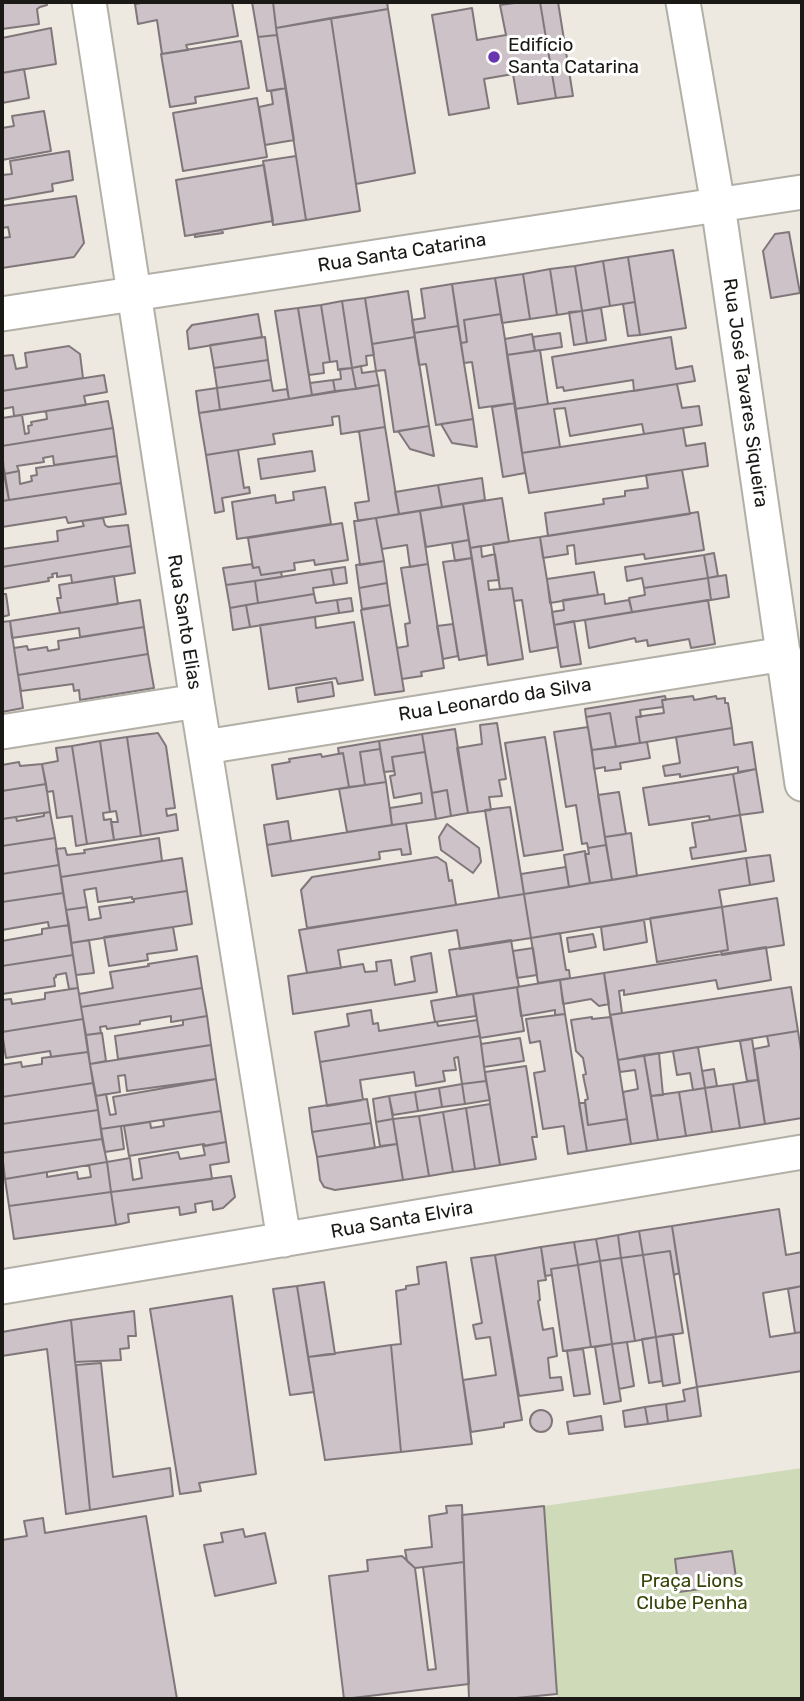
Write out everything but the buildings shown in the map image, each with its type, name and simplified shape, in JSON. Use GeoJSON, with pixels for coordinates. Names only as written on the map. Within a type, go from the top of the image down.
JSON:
{"type":"FeatureCollection","features":[{"type":"Feature","properties":{"kind":"street","name":"Rua Santo Elias"},"geometry":{"type":"LineString","coordinates":[[89,2],[284,1240]]}},
{"type":"Feature","properties":{"kind":"street","name":"Rua José Tavares Siqueira"},"geometry":{"type":"LineString","coordinates":[[683,2],[718,205],[802,784]]}},
{"type":"Feature","properties":{"kind":"street","name":"Rua Santa Catarina"},"geometry":{"type":"LineString","coordinates":[[2,314],[802,192]]}},
{"type":"Feature","properties":{"kind":"street","name":"Rua Leonardo da Silva"},"geometry":{"type":"LineString","coordinates":[[205,747],[784,654]]}},
{"type":"Feature","properties":{"kind":"street"},"geometry":{"type":"LineString","coordinates":[[2,732],[197,701]]}},
{"type":"Feature","properties":{"kind":"street","name":"Rua Santa Elvira"},"geometry":{"type":"LineString","coordinates":[[2,1287],[802,1152]]}},
{"type":"Feature","properties":{"kind":"green space","name":"Praça Lions Clube Penha"},"geometry":{"type":"Polygon","coordinates":[[[802,1468],[802,1699],[557,1699],[544,1506],[802,1468]]]}},
{"type":"Feature","properties":{"kind":"place","name":"Edifício Santa Catarina"},"geometry":{"type":"Point","coordinates":[494,57]}}]}
